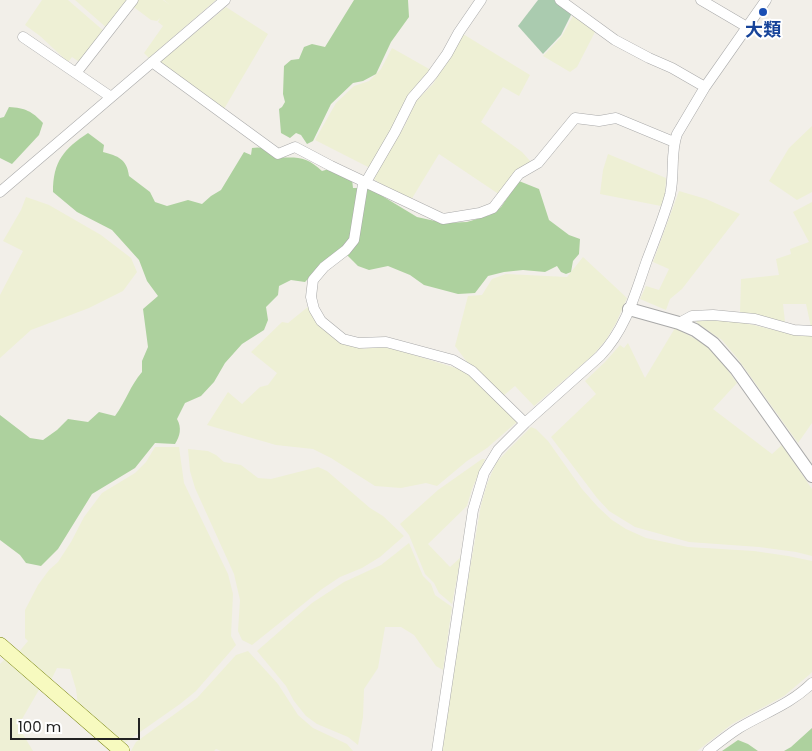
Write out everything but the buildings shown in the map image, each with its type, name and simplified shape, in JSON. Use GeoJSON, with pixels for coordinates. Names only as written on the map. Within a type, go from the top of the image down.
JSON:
{"type":"FeatureCollection","features":[{"type":"Feature","properties":{"kind":"main road"},"geometry":{"type":"LineString","coordinates":[[0,646],[118,750]]}},
{"type":"Feature","properties":{"kind":"street"},"geometry":{"type":"LineString","coordinates":[[76,73],[133,0]]}},
{"type":"Feature","properties":{"kind":"street"},"geometry":{"type":"LineString","coordinates":[[481,0],[459,32],[448,54],[432,76],[412,98],[395,132],[366,182],[363,184],[354,240],[346,250],[324,266],[313,280],[311,297],[314,309],[321,321],[343,339],[360,343],[386,342],[453,360],[472,371],[525,423]]}},
{"type":"Feature","properties":{"kind":"street"},"geometry":{"type":"LineString","coordinates":[[560,0],[615,40],[672,68],[705,87]]}},
{"type":"Feature","properties":{"kind":"street"},"geometry":{"type":"LineString","coordinates":[[701,0],[747,27]]}},
{"type":"Feature","properties":{"kind":"street"},"geometry":{"type":"LineString","coordinates":[[437,751],[452,642],[476,496],[484,473],[498,450],[606,350],[623,325],[662,221],[670,194],[674,142],[687,115],[705,87],[766,0]]}},
{"type":"Feature","properties":{"kind":"street"},"geometry":{"type":"LineString","coordinates":[[0,192],[222,1]]}},
{"type":"Feature","properties":{"kind":"street"},"geometry":{"type":"LineString","coordinates":[[23,37],[110,97]]}},
{"type":"Feature","properties":{"kind":"street"},"geometry":{"type":"LineString","coordinates":[[152,62],[278,154],[295,147],[443,219],[480,213],[493,208],[519,174],[538,163],[574,118],[599,121],[616,118],[674,142]]}},
{"type":"Feature","properties":{"kind":"street"},"geometry":{"type":"LineString","coordinates":[[629,309],[679,323],[695,330],[712,343],[724,355],[812,476]]}},
{"type":"Feature","properties":{"kind":"street"},"geometry":{"type":"LineString","coordinates":[[679,323],[692,316],[728,316],[755,319],[794,330],[812,331]]}},
{"type":"Feature","properties":{"kind":"street"},"geometry":{"type":"LineString","coordinates":[[708,751],[739,728],[786,704],[804,692],[812,683]]}},
{"type":"Feature","properties":{"kind":"green space"},"geometry":{"type":"Polygon","coordinates":[[[42,0],[68,0],[105,32],[81,63],[72,57],[68,62],[25,25],[42,0]]]}},
{"type":"Feature","properties":{"kind":"green space"},"geometry":{"type":"Polygon","coordinates":[[[75,0],[130,0],[108,29],[75,0]]]}},
{"type":"Feature","properties":{"kind":"green space"},"geometry":{"type":"Polygon","coordinates":[[[135,0],[163,0],[170,5],[164,0],[216,0],[149,58],[144,53],[163,26],[158,22],[160,18],[157,21],[151,20],[131,5],[135,0]]]}},
{"type":"Feature","properties":{"kind":"green space"},"geometry":{"type":"Polygon","coordinates":[[[354,0],[408,0],[409,17],[391,42],[376,74],[363,81],[353,83],[331,104],[313,141],[307,144],[301,135],[296,133],[290,138],[281,133],[279,109],[285,102],[283,94],[284,66],[291,60],[299,59],[304,47],[312,44],[325,47],[354,0]]]}},
{"type":"Feature","properties":{"kind":"green space"},"geometry":{"type":"Polygon","coordinates":[[[538,0],[554,0],[572,13],[561,35],[543,54],[518,26],[538,0]]]}},
{"type":"Feature","properties":{"kind":"green space"},"geometry":{"type":"Polygon","coordinates":[[[226,7],[268,34],[224,109],[160,62],[226,7]]]}},
{"type":"Feature","properties":{"kind":"green space"},"geometry":{"type":"Polygon","coordinates":[[[574,14],[596,30],[577,67],[570,72],[543,56],[562,36],[574,14]]]}},
{"type":"Feature","properties":{"kind":"green space"},"geometry":{"type":"Polygon","coordinates":[[[463,34],[530,75],[519,96],[503,87],[481,122],[522,152],[531,162],[500,195],[439,154],[411,200],[373,178],[405,125],[416,101],[433,84],[463,34]]]}},
{"type":"Feature","properties":{"kind":"green space"},"geometry":{"type":"Polygon","coordinates":[[[392,48],[431,70],[370,168],[315,140],[336,103],[354,86],[369,81],[381,69],[392,48]]]}},
{"type":"Feature","properties":{"kind":"green space"},"geometry":{"type":"Polygon","coordinates":[[[9,107],[28,111],[43,123],[39,135],[12,164],[0,158],[0,118],[4,117],[9,107]]]}},
{"type":"Feature","properties":{"kind":"green space"},"geometry":{"type":"Polygon","coordinates":[[[812,126],[812,192],[797,200],[769,181],[789,148],[812,126]]]}},
{"type":"Feature","properties":{"kind":"green space"},"geometry":{"type":"Polygon","coordinates":[[[88,133],[104,145],[103,152],[113,155],[124,162],[129,176],[150,192],[155,202],[167,206],[188,200],[202,204],[221,190],[244,152],[251,155],[252,148],[266,149],[278,158],[307,160],[322,171],[329,169],[352,179],[353,188],[369,188],[417,217],[444,223],[467,222],[490,215],[501,207],[519,181],[539,189],[549,220],[569,235],[580,239],[579,254],[573,261],[571,272],[566,274],[561,272],[557,266],[545,272],[523,270],[504,272],[488,276],[475,293],[458,294],[424,285],[410,275],[388,266],[369,270],[358,266],[347,255],[340,261],[325,261],[305,282],[291,280],[279,286],[278,295],[266,307],[268,320],[264,330],[242,344],[225,363],[214,382],[201,396],[185,403],[177,419],[180,432],[175,444],[155,443],[135,468],[92,494],[58,549],[41,566],[26,563],[20,555],[0,540],[0,415],[30,438],[43,440],[68,419],[88,422],[99,412],[115,416],[142,372],[142,361],[148,347],[143,309],[158,296],[147,281],[139,260],[112,230],[77,212],[53,192],[55,172],[62,157],[72,145],[88,133]]]}},
{"type":"Feature","properties":{"kind":"green space"},"geometry":{"type":"Polygon","coordinates":[[[608,154],[666,178],[665,194],[661,206],[600,194],[603,170],[608,154]]]}},
{"type":"Feature","properties":{"kind":"green space"},"geometry":{"type":"Polygon","coordinates":[[[679,191],[706,199],[740,214],[682,289],[670,299],[666,310],[640,299],[646,286],[659,290],[669,269],[653,262],[679,191]]]}},
{"type":"Feature","properties":{"kind":"green space"},"geometry":{"type":"Polygon","coordinates":[[[26,197],[49,205],[101,235],[131,258],[137,272],[123,291],[89,308],[31,330],[0,358],[0,295],[23,251],[3,241],[21,210],[26,197]]]}},
{"type":"Feature","properties":{"kind":"green space"},"geometry":{"type":"Polygon","coordinates":[[[812,202],[812,327],[806,304],[783,304],[785,322],[740,312],[741,279],[779,275],[776,259],[791,254],[790,249],[809,242],[793,212],[812,202]]]}},
{"type":"Feature","properties":{"kind":"green space"},"geometry":{"type":"Polygon","coordinates":[[[583,257],[627,298],[616,323],[606,340],[593,355],[534,406],[515,386],[503,396],[467,362],[455,346],[468,296],[482,295],[492,279],[506,274],[567,277],[583,257]]]}},
{"type":"Feature","properties":{"kind":"green space"},"geometry":{"type":"Polygon","coordinates":[[[309,306],[314,319],[322,328],[345,344],[364,349],[379,346],[459,369],[468,374],[518,421],[487,448],[467,461],[437,486],[426,483],[401,488],[375,486],[313,449],[276,445],[207,425],[228,392],[242,404],[260,387],[268,385],[277,373],[251,352],[282,322],[288,323],[309,306]]]}},
{"type":"Feature","properties":{"kind":"green space"},"geometry":{"type":"Polygon","coordinates":[[[696,320],[741,322],[799,336],[812,336],[812,423],[798,443],[738,359],[722,340],[697,323],[696,320]]]}},
{"type":"Feature","properties":{"kind":"green space"},"geometry":{"type":"Polygon","coordinates":[[[675,328],[703,343],[717,355],[737,383],[713,409],[772,454],[782,445],[812,489],[812,556],[759,547],[689,542],[635,527],[609,511],[551,437],[596,394],[585,381],[620,345],[624,348],[628,343],[645,378],[675,328]]]}},
{"type":"Feature","properties":{"kind":"green space"},"geometry":{"type":"Polygon","coordinates":[[[531,427],[536,429],[548,441],[582,489],[598,507],[612,520],[626,529],[646,538],[688,547],[754,551],[812,561],[812,672],[784,696],[732,724],[697,751],[442,751],[455,655],[481,505],[496,463],[531,427]]]}},
{"type":"Feature","properties":{"kind":"green space"},"geometry":{"type":"Polygon","coordinates":[[[155,447],[179,447],[184,483],[228,574],[233,594],[231,636],[236,645],[196,691],[123,744],[78,705],[76,689],[70,669],[57,668],[50,682],[18,653],[28,641],[25,638],[25,610],[38,585],[49,570],[58,562],[84,517],[102,493],[135,473],[146,462],[155,447]]]}},
{"type":"Feature","properties":{"kind":"green space"},"geometry":{"type":"Polygon","coordinates":[[[188,449],[208,451],[224,462],[241,465],[258,478],[271,479],[318,467],[327,471],[370,508],[383,516],[404,536],[380,557],[362,568],[340,577],[322,589],[252,645],[242,640],[238,631],[240,600],[234,574],[195,488],[190,471],[188,449]]]}},
{"type":"Feature","properties":{"kind":"green space"},"geometry":{"type":"Polygon","coordinates":[[[482,459],[485,459],[467,506],[428,544],[450,567],[461,557],[452,604],[439,593],[434,583],[425,574],[409,535],[400,524],[438,490],[482,459]]]}},
{"type":"Feature","properties":{"kind":"green space"},"geometry":{"type":"Polygon","coordinates":[[[409,543],[423,576],[431,584],[435,595],[452,607],[443,670],[436,666],[414,635],[401,627],[385,627],[378,668],[364,689],[363,717],[358,745],[348,737],[317,724],[306,716],[294,701],[286,686],[257,651],[312,603],[344,582],[381,565],[409,543]]]}},
{"type":"Feature","properties":{"kind":"green space"},"geometry":{"type":"Polygon","coordinates":[[[248,651],[278,684],[298,715],[313,728],[347,744],[353,751],[221,751],[216,749],[214,751],[131,751],[136,742],[197,698],[236,655],[248,651]]]}},
{"type":"Feature","properties":{"kind":"green space"},"geometry":{"type":"Polygon","coordinates":[[[6,658],[40,688],[18,726],[33,751],[0,751],[0,664],[6,658]]]}},
{"type":"Feature","properties":{"kind":"green space"},"geometry":{"type":"Polygon","coordinates":[[[812,728],[812,751],[784,751],[791,747],[812,728]]]}},
{"type":"Feature","properties":{"kind":"green space"},"geometry":{"type":"Polygon","coordinates":[[[738,740],[748,744],[758,751],[722,751],[738,740]]]}},
{"type":"Feature","properties":{"kind":"place","name":"大類"},"geometry":{"type":"Point","coordinates":[763,12]}}]}
